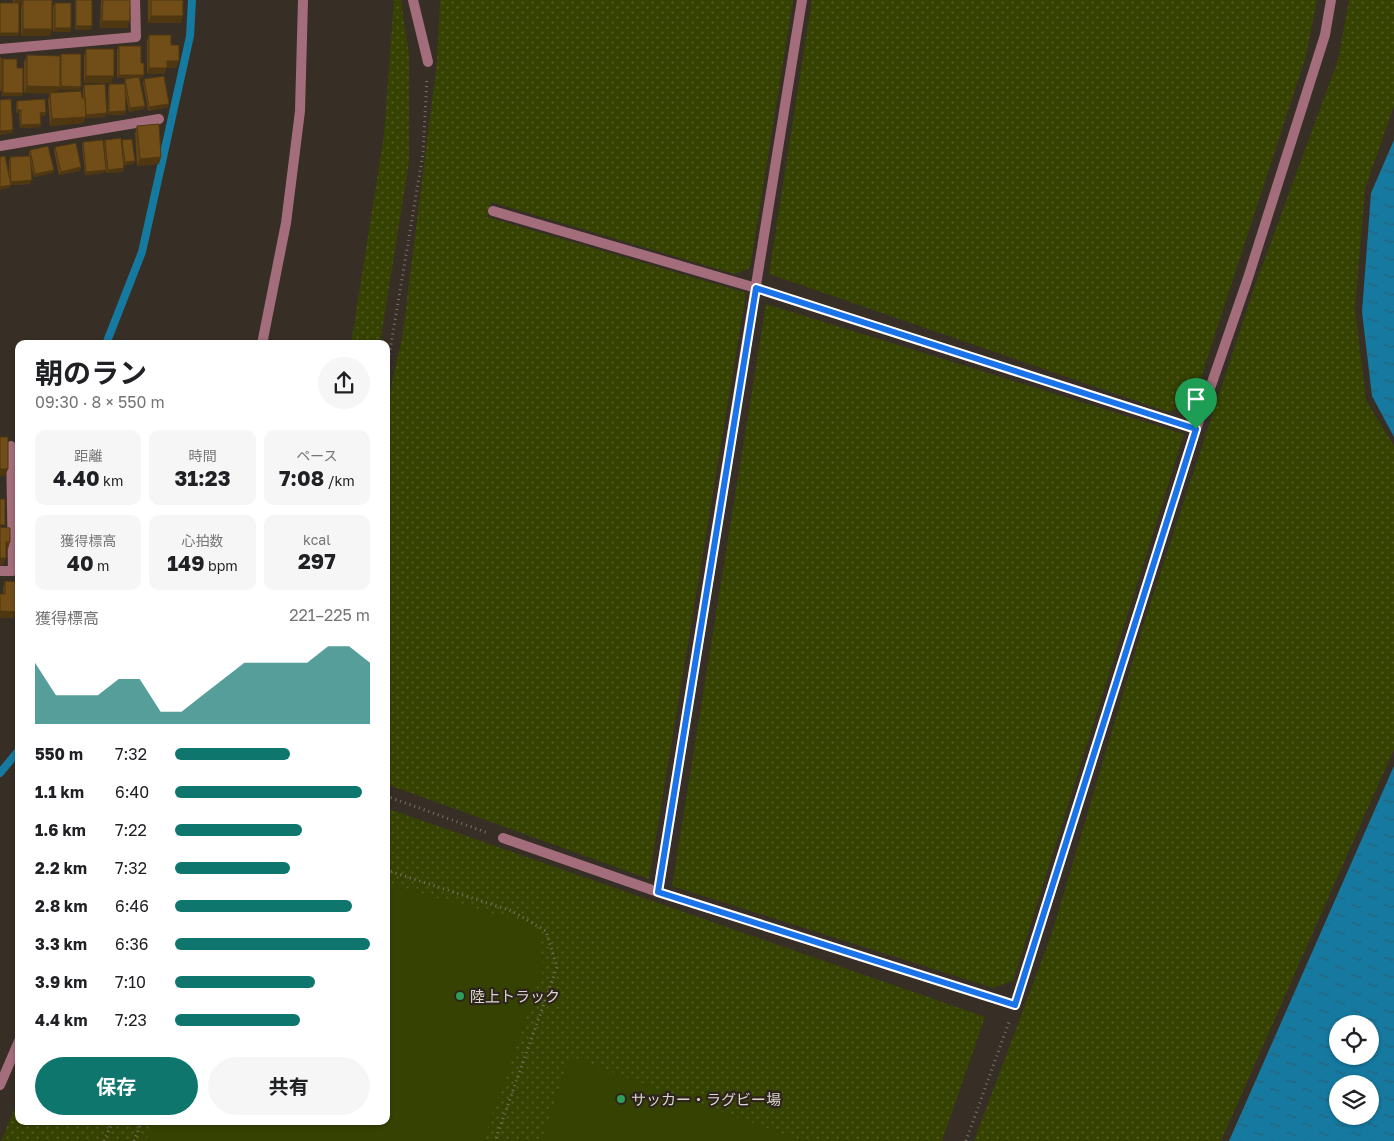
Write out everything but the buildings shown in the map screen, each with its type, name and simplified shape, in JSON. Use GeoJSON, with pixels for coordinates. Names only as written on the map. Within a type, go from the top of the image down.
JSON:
{"type":"FeatureCollection","features":[{"type":"Feature","properties":{"kind":"street"},"geometry":{"type":"LineString","coordinates":[[0,49],[136,37],[135,0]]}},
{"type":"Feature","properties":{"kind":"street"},"geometry":{"type":"LineString","coordinates":[[263,340],[286,223],[300,111],[302,0]]}},
{"type":"Feature","properties":{"kind":"street"},"geometry":{"type":"LineString","coordinates":[[413,0],[428,62]]}},
{"type":"Feature","properties":{"kind":"street"},"geometry":{"type":"LineString","coordinates":[[658,892],[802,0]]}},
{"type":"Feature","properties":{"kind":"street"},"geometry":{"type":"LineString","coordinates":[[503,838],[658,892],[1015,1005],[1196,429],[1248,278],[1325,35],[1331,0]]}},
{"type":"Feature","properties":{"kind":"street"},"geometry":{"type":"LineString","coordinates":[[0,146],[159,119]]}},
{"type":"Feature","properties":{"kind":"street"},"geometry":{"type":"LineString","coordinates":[[493,211],[756,288],[1196,429]]}},
{"type":"Feature","properties":{"kind":"street"},"geometry":{"type":"LineString","coordinates":[[0,571],[13,571],[5,490],[11,446]]}},
{"type":"Feature","properties":{"kind":"street"},"geometry":{"type":"LineString","coordinates":[[0,1085],[15,1050]]}},
{"type":"Feature","properties":{"kind":"path"},"geometry":{"type":"LineString","coordinates":[[390,350],[423,154],[428,62]]}},
{"type":"Feature","properties":{"kind":"path"},"geometry":{"type":"LineString","coordinates":[[390,797],[503,838]]}},
{"type":"Feature","properties":{"kind":"path"},"geometry":{"type":"LineString","coordinates":[[390,871],[512,911],[546,931],[556,967],[495,1141]]}},
{"type":"Feature","properties":{"kind":"path"},"geometry":{"type":"LineString","coordinates":[[966,1141],[1015,1005]]}},
{"type":"Feature","properties":{"kind":"path"},"geometry":{"type":"LineString","coordinates":[[104,1141],[111,1125]]}},
{"type":"Feature","properties":{"kind":"path"},"geometry":{"type":"LineString","coordinates":[[134,1141],[140,1125]]}},
{"type":"Feature","properties":{"kind":"green space"},"geometry":{"type":"Polygon","coordinates":[[[394,0],[401,0],[409,56],[409,162],[381,340],[352,340],[384,135],[394,0]]]}},
{"type":"Feature","properties":{"kind":"green space"},"geometry":{"type":"Polygon","coordinates":[[[440,0],[793,0],[750,268],[735,274],[491,202],[487,217],[746,293],[649,879],[390,785],[390,391],[402,339],[437,62],[440,0]]]}},
{"type":"Feature","properties":{"kind":"green space"},"geometry":{"type":"Polygon","coordinates":[[[812,0],[1317,0],[1306,56],[1193,402],[1168,412],[769,274],[812,0]]]}},
{"type":"Feature","properties":{"kind":"green space"},"geometry":{"type":"Polygon","coordinates":[[[1349,0],[1394,0],[1394,106],[1365,189],[1355,309],[1366,400],[1394,446],[1394,749],[1221,1141],[974,1141],[1052,933],[1144,623],[1254,288],[1338,60],[1349,0]]]}},
{"type":"Feature","properties":{"kind":"green space"},"geometry":{"type":"Polygon","coordinates":[[[766,304],[1184,434],[1013,981],[993,988],[672,886],[766,304]]]}},
{"type":"Feature","properties":{"kind":"green space"},"geometry":{"type":"Polygon","coordinates":[[[390,809],[985,1017],[942,1141],[1,1141],[15,1108],[15,1125],[390,1125],[390,809]]]}},
{"type":"Feature","properties":{"kind":"green space","name":"陸上トラック"},"geometry":{"type":"Polygon","coordinates":[[[390,883],[536,925],[544,967],[483,1141],[146,1141],[153,1125],[390,1125],[390,883]]]}},
{"type":"Feature","properties":{"kind":"green space","name":"サッカー・ラグビー場"},"geometry":{"type":"Polygon","coordinates":[[[570,1057],[803,1141],[541,1141],[570,1057]]]}},
{"type":"Feature","properties":{"kind":"water"},"geometry":{"type":"Polygon","coordinates":[[[1394,140],[1394,437],[1372,396],[1362,312],[1371,193],[1394,140]]]}},
{"type":"Feature","properties":{"kind":"water"},"geometry":{"type":"Polygon","coordinates":[[[1394,766],[1394,1141],[1229,1141],[1394,766]]]}},
{"type":"Feature","properties":{"kind":"waterway"},"geometry":{"type":"LineString","coordinates":[[108,340],[142,252],[190,36],[192,0]]}},
{"type":"Feature","properties":{"kind":"waterway"},"geometry":{"type":"LineString","coordinates":[[0,773],[15,755]]}},
{"type":"Feature","properties":{"kind":"place","name":"陸上トラック"},"geometry":{"type":"Point","coordinates":[460,996]}},
{"type":"Feature","properties":{"kind":"place","name":"サッカー・ラグビー場"},"geometry":{"type":"Point","coordinates":[621,1099]}},
{"type":"Feature","properties":{"kind":"route"},"geometry":{"type":"LineString","coordinates":[[756,288],[1196,429],[1015,1005],[658,892],[756,288]]}}]}
